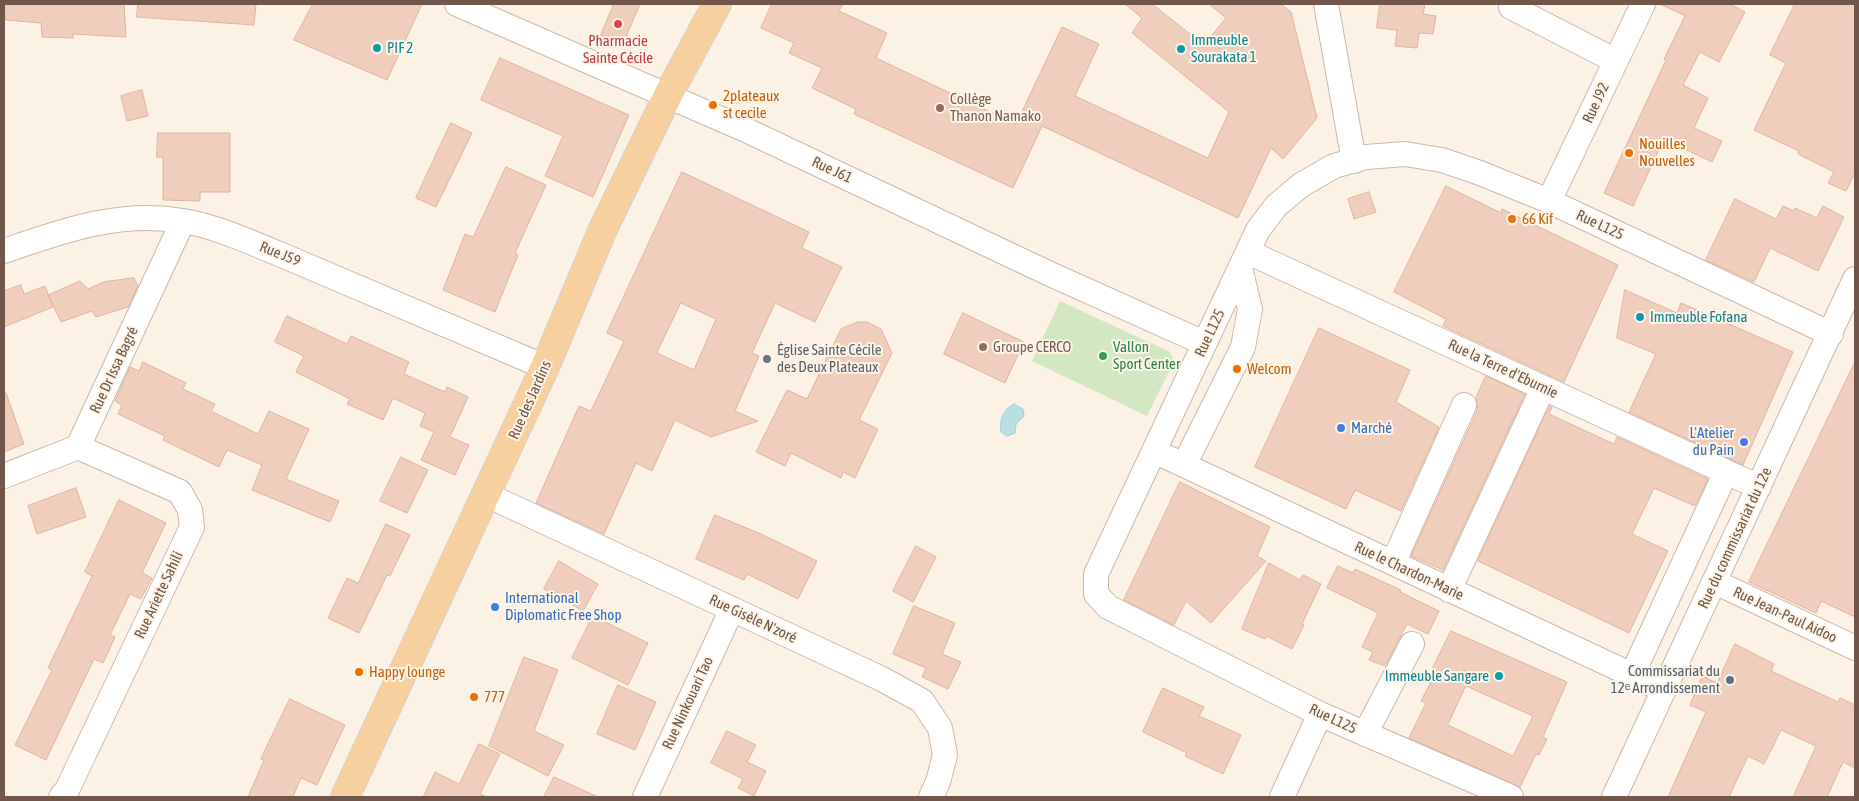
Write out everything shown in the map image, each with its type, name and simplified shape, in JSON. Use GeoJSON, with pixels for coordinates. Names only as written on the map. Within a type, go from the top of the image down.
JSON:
{"type":"FeatureCollection","features":[{"type":"Feature","properties":{"kind":"main road","name":"Rue des Jardins"},"geometry":{"type":"LineString","coordinates":[[346,797],[487,495],[545,367],[603,230],[668,95],[716,4]]}},
{"type":"Feature","properties":{"kind":"street","name":"Rue J61"},"geometry":{"type":"LineString","coordinates":[[457,4],[746,130],[1050,274],[1204,344]]}},
{"type":"Feature","properties":{"kind":"street"},"geometry":{"type":"LineString","coordinates":[[1326,4],[1354,161]]}},
{"type":"Feature","properties":{"kind":"street","name":"Rue J92"},"geometry":{"type":"LineString","coordinates":[[1549,202],[1643,4]]}},
{"type":"Feature","properties":{"kind":"street"},"geometry":{"type":"LineString","coordinates":[[1511,7],[1616,61]]}},
{"type":"Feature","properties":{"kind":"street","name":"Rue L125"},"geometry":{"type":"LineString","coordinates":[[1511,797],[1320,714],[1108,607],[1096,594],[1096,574],[1258,230],[1276,206],[1301,185],[1334,166],[1366,157],[1404,154],[1442,160],[1480,173],[1842,323]]}},
{"type":"Feature","properties":{"kind":"street","name":"Rue J59"},"geometry":{"type":"LineString","coordinates":[[4,251],[73,228],[104,221],[143,217],[184,221],[232,235],[277,253],[545,367]]}},
{"type":"Feature","properties":{"kind":"street","name":"Rue Dr Issa Bagré"},"geometry":{"type":"LineString","coordinates":[[78,447],[184,221]]}},
{"type":"Feature","properties":{"kind":"street"},"geometry":{"type":"LineString","coordinates":[[1184,465],[1243,346],[1250,309],[1244,260]]}},
{"type":"Feature","properties":{"kind":"street","name":"Rue la Terre d'Eburnie"},"geometry":{"type":"LineString","coordinates":[[1244,260],[1543,388],[1759,487]]}},
{"type":"Feature","properties":{"kind":"street","name":"Rue du commissariat du 12e"},"geometry":{"type":"LineString","coordinates":[[1614,797],[1759,487],[1842,323],[1855,279]]}},
{"type":"Feature","properties":{"kind":"street"},"geometry":{"type":"LineString","coordinates":[[1449,590],[1543,388]]}},
{"type":"Feature","properties":{"kind":"street"},"geometry":{"type":"LineString","coordinates":[[1393,563],[1464,405]]}},
{"type":"Feature","properties":{"kind":"street"},"geometry":{"type":"LineString","coordinates":[[4,476],[78,447]]}},
{"type":"Feature","properties":{"kind":"street","name":"Rue Ariette Sahili"},"geometry":{"type":"LineString","coordinates":[[61,797],[71,781],[192,527],[190,510],[180,492],[78,447]]}},
{"type":"Feature","properties":{"kind":"street","name":"Rue le Chardon-Marie"},"geometry":{"type":"LineString","coordinates":[[1154,451],[1664,690]]}},
{"type":"Feature","properties":{"kind":"street"},"geometry":{"type":"LineString","coordinates":[[1632,675],[1726,472]]}},
{"type":"Feature","properties":{"kind":"street","name":"Rue Gisèle N'zoré"},"geometry":{"type":"LineString","coordinates":[[487,495],[732,608],[922,701],[940,728],[945,755],[938,782],[930,797]]}},
{"type":"Feature","properties":{"kind":"street","name":"Rue Jean-Paul Aidoo"},"geometry":{"type":"LineString","coordinates":[[1715,582],[1855,648]]}},
{"type":"Feature","properties":{"kind":"street","name":"Rue Ninkouari Tao"},"geometry":{"type":"LineString","coordinates":[[645,797],[732,608]]}},
{"type":"Feature","properties":{"kind":"street"},"geometry":{"type":"LineString","coordinates":[[1365,734],[1412,644]]}},
{"type":"Feature","properties":{"kind":"street"},"geometry":{"type":"LineString","coordinates":[[1282,797],[1320,714]]}},
{"type":"Feature","properties":{"kind":"green space","name":"Vallon Sport Center"},"geometry":{"type":"Polygon","coordinates":[[[1060,301],[1170,352],[1174,361],[1147,416],[1032,361],[1060,301]]]}},
{"type":"Feature","properties":{"kind":"water"},"geometry":{"type":"Polygon","coordinates":[[[1014,404],[1023,409],[1024,416],[1016,424],[1015,433],[1007,436],[1001,432],[1001,420],[1007,409],[1014,404]]]}},
{"type":"Feature","properties":{"kind":"building"},"geometry":{"type":"Polygon","coordinates":[[[4,4],[124,4],[126,37],[73,34],[73,38],[42,37],[41,23],[6,20],[4,4]]]}},
{"type":"Feature","properties":{"kind":"building"},"geometry":{"type":"Polygon","coordinates":[[[138,4],[256,4],[254,25],[137,17],[138,4]]]}},
{"type":"Feature","properties":{"kind":"building","name":"PIF 2"},"geometry":{"type":"Polygon","coordinates":[[[313,4],[422,4],[387,80],[294,40],[313,4]]]}},
{"type":"Feature","properties":{"kind":"building"},"geometry":{"type":"Polygon","coordinates":[[[614,4],[640,4],[623,44],[601,35],[614,4]]]}},
{"type":"Feature","properties":{"kind":"building"},"geometry":{"type":"Polygon","coordinates":[[[772,4],[843,4],[839,11],[887,33],[876,58],[1016,124],[1062,27],[1099,44],[1075,96],[1208,158],[1229,112],[1132,33],[1142,18],[1125,4],[1152,4],[1204,45],[1226,18],[1209,4],[1281,4],[1291,12],[1317,118],[1283,159],[1271,148],[1238,218],[1042,126],[1013,188],[854,114],[856,109],[812,88],[822,68],[789,53],[794,43],[761,28],[772,4]]]}},
{"type":"Feature","properties":{"kind":"building"},"geometry":{"type":"Polygon","coordinates":[[[1380,4],[1425,4],[1423,14],[1436,16],[1433,34],[1419,33],[1417,48],[1395,46],[1397,30],[1377,28],[1380,4]]]}},
{"type":"Feature","properties":{"kind":"building"},"geometry":{"type":"Polygon","coordinates":[[[1660,4],[1730,4],[1745,12],[1719,62],[1700,52],[1683,85],[1708,98],[1694,128],[1722,141],[1712,162],[1664,139],[1633,206],[1604,193],[1685,16],[1660,4]]]}},
{"type":"Feature","properties":{"kind":"building"},"geometry":{"type":"Polygon","coordinates":[[[1795,4],[1855,4],[1855,173],[1846,191],[1828,183],[1834,172],[1798,154],[1799,151],[1754,130],[1786,63],[1770,55],[1795,4]]]}},
{"type":"Feature","properties":{"kind":"building"},"geometry":{"type":"Polygon","coordinates":[[[500,58],[629,115],[593,197],[545,176],[563,136],[481,100],[500,58]]]}},
{"type":"Feature","properties":{"kind":"building"},"geometry":{"type":"Polygon","coordinates":[[[142,90],[148,116],[127,121],[121,96],[142,90]]]}},
{"type":"Feature","properties":{"kind":"building"},"geometry":{"type":"Polygon","coordinates":[[[451,123],[472,133],[436,207],[416,198],[451,123]]]}},
{"type":"Feature","properties":{"kind":"building"},"geometry":{"type":"Polygon","coordinates":[[[158,133],[230,133],[230,192],[200,192],[200,201],[163,200],[163,157],[157,157],[158,133]]]}},
{"type":"Feature","properties":{"kind":"building"},"geometry":{"type":"Polygon","coordinates":[[[506,167],[546,185],[515,253],[518,255],[495,312],[443,290],[465,234],[473,237],[506,167]]]}},
{"type":"Feature","properties":{"kind":"building"},"geometry":{"type":"Polygon","coordinates":[[[682,172],[809,232],[802,248],[842,267],[815,322],[775,303],[752,353],[759,356],[735,411],[758,421],[711,437],[675,420],[652,471],[636,463],[604,534],[536,503],[579,406],[591,411],[624,341],[607,333],[682,172]],[[681,303],[657,353],[694,370],[716,319],[681,303]]]}},
{"type":"Feature","properties":{"kind":"building"},"geometry":{"type":"Polygon","coordinates":[[[1446,186],[1501,213],[1502,209],[1618,265],[1564,382],[1443,326],[1446,319],[1394,292],[1446,186]]]}},
{"type":"Feature","properties":{"kind":"building"},"geometry":{"type":"Polygon","coordinates":[[[1369,192],[1376,212],[1354,219],[1348,199],[1369,192]]]}},
{"type":"Feature","properties":{"kind":"building"},"geometry":{"type":"Polygon","coordinates":[[[1735,199],[1776,219],[1783,206],[1794,211],[1795,208],[1817,218],[1823,206],[1844,217],[1818,271],[1770,248],[1754,282],[1706,260],[1735,199]]]}},
{"type":"Feature","properties":{"kind":"building"},"geometry":{"type":"Polygon","coordinates":[[[134,278],[138,286],[128,307],[96,317],[92,311],[61,322],[48,295],[80,281],[88,289],[104,282],[134,278]]]}},
{"type":"Feature","properties":{"kind":"building"},"geometry":{"type":"Polygon","coordinates":[[[21,285],[24,294],[45,286],[53,307],[4,327],[4,291],[21,285]]]}},
{"type":"Feature","properties":{"kind":"building"},"geometry":{"type":"Polygon","coordinates":[[[1625,290],[1677,313],[1681,303],[1793,352],[1743,465],[1629,412],[1656,354],[1617,338],[1625,290]]]}},
{"type":"Feature","properties":{"kind":"building"},"geometry":{"type":"Polygon","coordinates":[[[963,313],[1024,342],[1005,383],[944,354],[963,313]]]}},
{"type":"Feature","properties":{"kind":"building"},"geometry":{"type":"Polygon","coordinates":[[[287,316],[347,344],[351,336],[409,362],[404,374],[445,392],[447,387],[468,397],[450,437],[469,445],[455,475],[421,460],[434,432],[420,426],[425,413],[393,398],[383,420],[347,404],[350,399],[296,372],[304,356],[275,342],[287,316]]]}},
{"type":"Feature","properties":{"kind":"building"},"geometry":{"type":"Polygon","coordinates":[[[858,322],[867,322],[881,329],[892,353],[859,420],[878,429],[855,478],[843,472],[841,478],[791,453],[785,466],[756,452],[787,390],[807,399],[841,329],[858,322]]]}},
{"type":"Feature","properties":{"kind":"building"},"geometry":{"type":"Polygon","coordinates":[[[1319,328],[1410,370],[1396,402],[1439,427],[1401,511],[1355,490],[1346,509],[1255,467],[1319,328]]]}},
{"type":"Feature","properties":{"kind":"building"},"geometry":{"type":"Polygon","coordinates":[[[143,362],[186,383],[183,389],[215,404],[211,411],[258,434],[269,411],[309,429],[286,479],[339,501],[330,522],[252,490],[262,465],[227,450],[219,467],[163,440],[165,436],[118,414],[122,405],[115,401],[130,367],[139,371],[143,362]]]}},
{"type":"Feature","properties":{"kind":"building"},"geometry":{"type":"Polygon","coordinates":[[[1855,362],[1855,617],[1821,601],[1816,613],[1749,582],[1855,362]]]}},
{"type":"Feature","properties":{"kind":"building"},"geometry":{"type":"Polygon","coordinates":[[[1486,376],[1525,394],[1443,570],[1411,556],[1477,411],[1478,404],[1476,398],[1486,376]]]}},
{"type":"Feature","properties":{"kind":"building"},"geometry":{"type":"Polygon","coordinates":[[[6,393],[24,444],[4,452],[4,394],[6,393]]]}},
{"type":"Feature","properties":{"kind":"building"},"geometry":{"type":"Polygon","coordinates":[[[1550,406],[1552,407],[1549,414],[1614,444],[1617,437],[1708,479],[1695,506],[1654,488],[1632,534],[1668,551],[1629,633],[1478,561],[1550,406]]]}},
{"type":"Feature","properties":{"kind":"building"},"geometry":{"type":"Polygon","coordinates":[[[401,457],[428,470],[407,513],[380,501],[401,457]]]}},
{"type":"Feature","properties":{"kind":"building"},"geometry":{"type":"Polygon","coordinates":[[[1180,482],[1270,527],[1257,556],[1266,561],[1211,623],[1186,601],[1174,625],[1124,600],[1180,482]]]}},
{"type":"Feature","properties":{"kind":"building"},"geometry":{"type":"Polygon","coordinates":[[[76,488],[86,517],[37,534],[28,506],[76,488]]]}},
{"type":"Feature","properties":{"kind":"building"},"geometry":{"type":"Polygon","coordinates":[[[119,500],[166,523],[142,573],[152,578],[141,599],[130,594],[110,635],[115,637],[103,663],[94,659],[46,760],[15,745],[52,670],[48,668],[92,576],[85,572],[119,500]]]}},
{"type":"Feature","properties":{"kind":"building"},"geometry":{"type":"Polygon","coordinates":[[[715,515],[761,534],[817,561],[798,599],[747,574],[744,580],[696,559],[715,515]]]}},
{"type":"Feature","properties":{"kind":"building"},"geometry":{"type":"Polygon","coordinates":[[[386,524],[410,535],[390,576],[387,575],[359,633],[328,618],[347,578],[358,583],[386,524]]]}},
{"type":"Feature","properties":{"kind":"building"},"geometry":{"type":"Polygon","coordinates":[[[916,546],[936,557],[913,602],[893,591],[916,546]]]}},
{"type":"Feature","properties":{"kind":"building"},"geometry":{"type":"Polygon","coordinates":[[[559,561],[598,584],[583,611],[544,589],[559,561]]]}},
{"type":"Feature","properties":{"kind":"building"},"geometry":{"type":"Polygon","coordinates":[[[1269,563],[1300,580],[1303,575],[1321,584],[1292,649],[1266,636],[1265,639],[1242,629],[1269,563]]]}},
{"type":"Feature","properties":{"kind":"building"},"geometry":{"type":"Polygon","coordinates":[[[1338,566],[1353,573],[1355,569],[1401,590],[1400,592],[1439,611],[1428,634],[1407,624],[1385,666],[1369,660],[1373,652],[1362,647],[1378,613],[1327,588],[1338,566]]]}},
{"type":"Feature","properties":{"kind":"building"},"geometry":{"type":"Polygon","coordinates":[[[914,606],[955,623],[942,654],[961,662],[948,689],[922,677],[926,668],[893,654],[914,606]]]}},
{"type":"Feature","properties":{"kind":"building"},"geometry":{"type":"Polygon","coordinates":[[[593,616],[648,643],[628,685],[572,658],[593,616]]]}},
{"type":"Feature","properties":{"kind":"building"},"geometry":{"type":"Polygon","coordinates":[[[1451,631],[1567,682],[1543,737],[1547,739],[1539,755],[1536,754],[1520,787],[1409,738],[1426,703],[1421,701],[1436,672],[1432,670],[1451,631]],[[1466,686],[1448,725],[1513,756],[1533,716],[1466,686]]]}},
{"type":"Feature","properties":{"kind":"building"},"geometry":{"type":"Polygon","coordinates":[[[1735,644],[1774,664],[1771,671],[1838,702],[1840,698],[1855,705],[1855,768],[1843,762],[1827,797],[1793,797],[1816,746],[1781,730],[1764,764],[1748,756],[1729,797],[1668,797],[1706,712],[1690,705],[1702,676],[1717,683],[1735,644]]]}},
{"type":"Feature","properties":{"kind":"building"},"geometry":{"type":"Polygon","coordinates":[[[524,657],[558,670],[534,731],[564,745],[548,776],[489,746],[524,657]]]}},
{"type":"Feature","properties":{"kind":"building"},"geometry":{"type":"Polygon","coordinates":[[[618,685],[656,702],[635,750],[597,734],[618,685]]]}},
{"type":"Feature","properties":{"kind":"building"},"geometry":{"type":"Polygon","coordinates":[[[1163,688],[1204,707],[1199,716],[1241,735],[1223,774],[1185,756],[1187,753],[1143,732],[1163,688]]]}},
{"type":"Feature","properties":{"kind":"building"},"geometry":{"type":"Polygon","coordinates":[[[290,699],[345,725],[317,785],[301,778],[293,797],[248,797],[264,760],[261,759],[290,699]]]}},
{"type":"Feature","properties":{"kind":"building"},"geometry":{"type":"Polygon","coordinates":[[[727,731],[756,745],[747,762],[766,771],[754,796],[738,788],[743,779],[711,763],[727,731]]]}},
{"type":"Feature","properties":{"kind":"building"},"geometry":{"type":"Polygon","coordinates":[[[479,744],[500,754],[480,794],[487,797],[423,797],[435,772],[459,784],[479,744]]]}},
{"type":"Feature","properties":{"kind":"building"},"geometry":{"type":"Polygon","coordinates":[[[554,777],[598,797],[544,797],[554,777]]]}},
{"type":"Feature","properties":{"kind":"place","name":"Pharmacie Sainte Cécile"},"geometry":{"type":"Point","coordinates":[618,24]}},
{"type":"Feature","properties":{"kind":"place","name":"PIF 2"},"geometry":{"type":"Point","coordinates":[377,48]}},
{"type":"Feature","properties":{"kind":"place","name":"Immeuble Sourakata 1"},"geometry":{"type":"Point","coordinates":[1181,49]}},
{"type":"Feature","properties":{"kind":"place","name":"2plateaux st cecile"},"geometry":{"type":"Point","coordinates":[713,105]}},
{"type":"Feature","properties":{"kind":"place","name":"Collège Thanon Namako"},"geometry":{"type":"Point","coordinates":[940,108]}},
{"type":"Feature","properties":{"kind":"place","name":"Nouilles Nouvelles"},"geometry":{"type":"Point","coordinates":[1629,153]}},
{"type":"Feature","properties":{"kind":"place","name":"66 Kif"},"geometry":{"type":"Point","coordinates":[1512,219]}},
{"type":"Feature","properties":{"kind":"place","name":"Immeuble Fofana"},"geometry":{"type":"Point","coordinates":[1640,317]}},
{"type":"Feature","properties":{"kind":"place","name":"Groupe CERCO"},"geometry":{"type":"Point","coordinates":[983,347]}},
{"type":"Feature","properties":{"kind":"place","name":"Vallon Sport Center"},"geometry":{"type":"Point","coordinates":[1103,356]}},
{"type":"Feature","properties":{"kind":"place","name":"Église Sainte Cécile des Deux Plateaux"},"geometry":{"type":"Point","coordinates":[767,359]}},
{"type":"Feature","properties":{"kind":"place","name":"Welcom"},"geometry":{"type":"Point","coordinates":[1237,369]}},
{"type":"Feature","properties":{"kind":"place","name":"Marché"},"geometry":{"type":"Point","coordinates":[1341,428]}},
{"type":"Feature","properties":{"kind":"place","name":"L'Atelier du Pain"},"geometry":{"type":"Point","coordinates":[1744,442]}},
{"type":"Feature","properties":{"kind":"place","name":"International Diplomatic Free Shop"},"geometry":{"type":"Point","coordinates":[495,607]}},
{"type":"Feature","properties":{"kind":"place","name":"Happy lounge"},"geometry":{"type":"Point","coordinates":[359,672]}},
{"type":"Feature","properties":{"kind":"place","name":"Immeuble Sangare"},"geometry":{"type":"Point","coordinates":[1499,676]}},
{"type":"Feature","properties":{"kind":"place","name":"Commissariat du 12ᵉ Arrondissement"},"geometry":{"type":"Point","coordinates":[1730,680]}},
{"type":"Feature","properties":{"kind":"place","name":"777"},"geometry":{"type":"Point","coordinates":[474,697]}}]}
